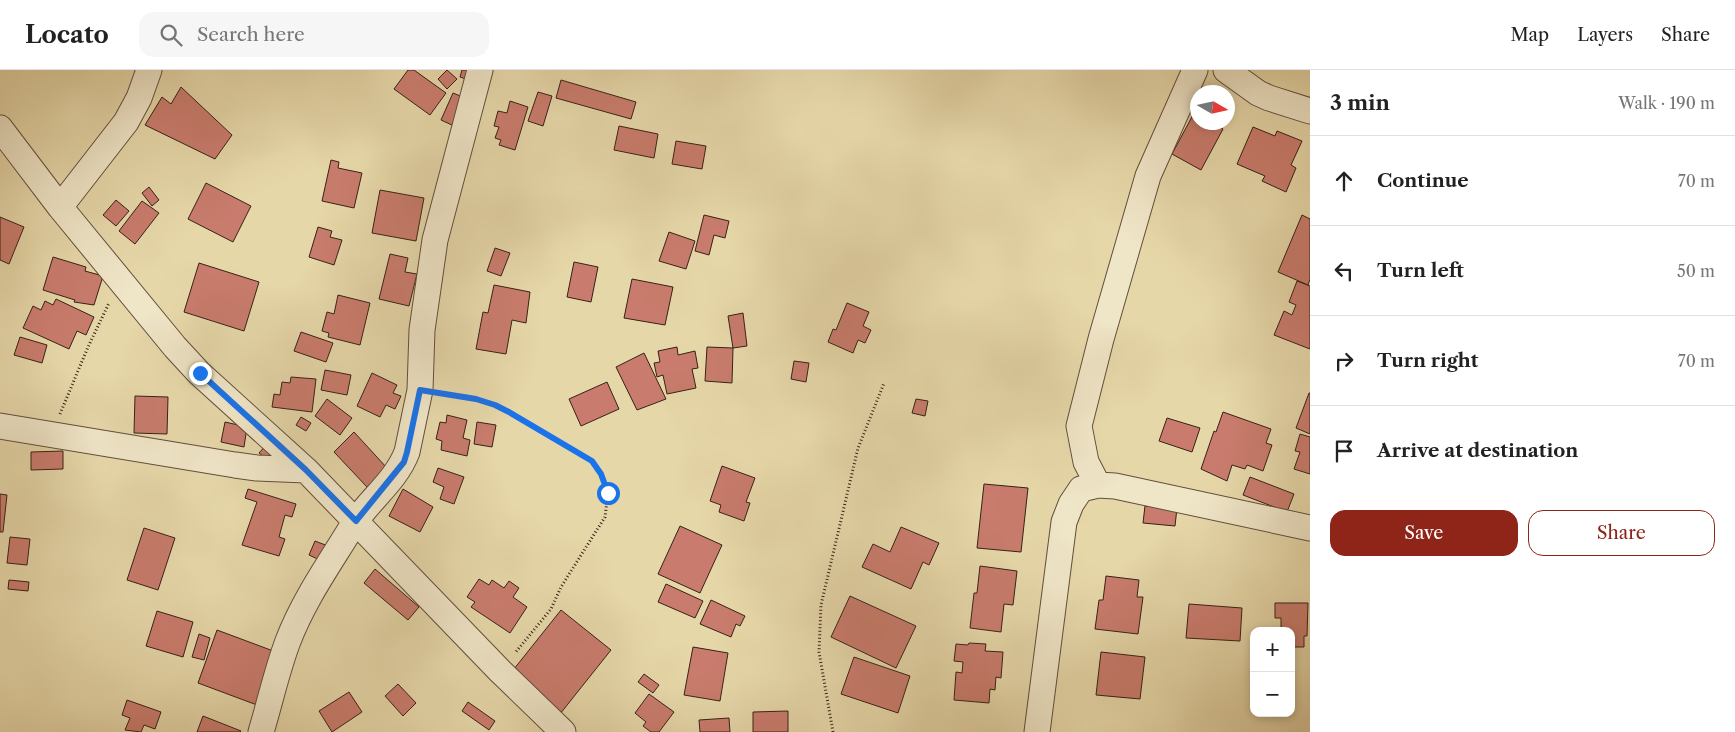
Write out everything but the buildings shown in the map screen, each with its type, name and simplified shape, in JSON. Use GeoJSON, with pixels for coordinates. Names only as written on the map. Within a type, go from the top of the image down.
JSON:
{"type":"FeatureCollection","features":[{"type":"Feature","properties":{"kind":"street"},"geometry":{"type":"LineString","coordinates":[[60,207],[126,122],[139,98],[149,70]]}},
{"type":"Feature","properties":{"kind":"street"},"geometry":{"type":"LineString","coordinates":[[261,732],[288,642],[308,597],[356,521],[404,462],[420,390],[422,330],[435,240],[480,70]]}},
{"type":"Feature","properties":{"kind":"street"},"geometry":{"type":"LineString","coordinates":[[1098,485],[1086,462],[1079,426],[1101,339],[1148,176],[1195,70]]}},
{"type":"Feature","properties":{"kind":"street"},"geometry":{"type":"LineString","coordinates":[[1226,70],[1263,96],[1310,111]]}},
{"type":"Feature","properties":{"kind":"street"},"geometry":{"type":"LineString","coordinates":[[0,128],[60,207],[175,346],[200,373],[306,470],[500,671],[563,732]]}},
{"type":"Feature","properties":{"kind":"street"},"geometry":{"type":"LineString","coordinates":[[0,426],[52,433],[235,465],[306,470]]}},
{"type":"Feature","properties":{"kind":"street"},"geometry":{"type":"LineString","coordinates":[[1037,732],[1064,522],[1071,504],[1081,489],[1098,485],[1115,486],[1310,528]]}},
{"type":"Feature","properties":{"kind":"path"},"geometry":{"type":"LineString","coordinates":[[52,433],[88,346],[120,280]]}},
{"type":"Feature","properties":{"kind":"path"},"geometry":{"type":"LineString","coordinates":[[833,732],[819,652],[820,605],[858,448],[884,383]]}},
{"type":"Feature","properties":{"kind":"path"},"geometry":{"type":"LineString","coordinates":[[420,390],[476,399],[509,412],[592,461],[601,474],[608,493],[605,517],[561,587],[551,609],[500,671]]}},
{"type":"Feature","properties":{"kind":"route"},"geometry":{"type":"LineString","coordinates":[[200,373],[306,470],[356,521],[404,462],[420,390],[476,399],[509,412],[592,461],[601,474],[608,493]]}}]}
